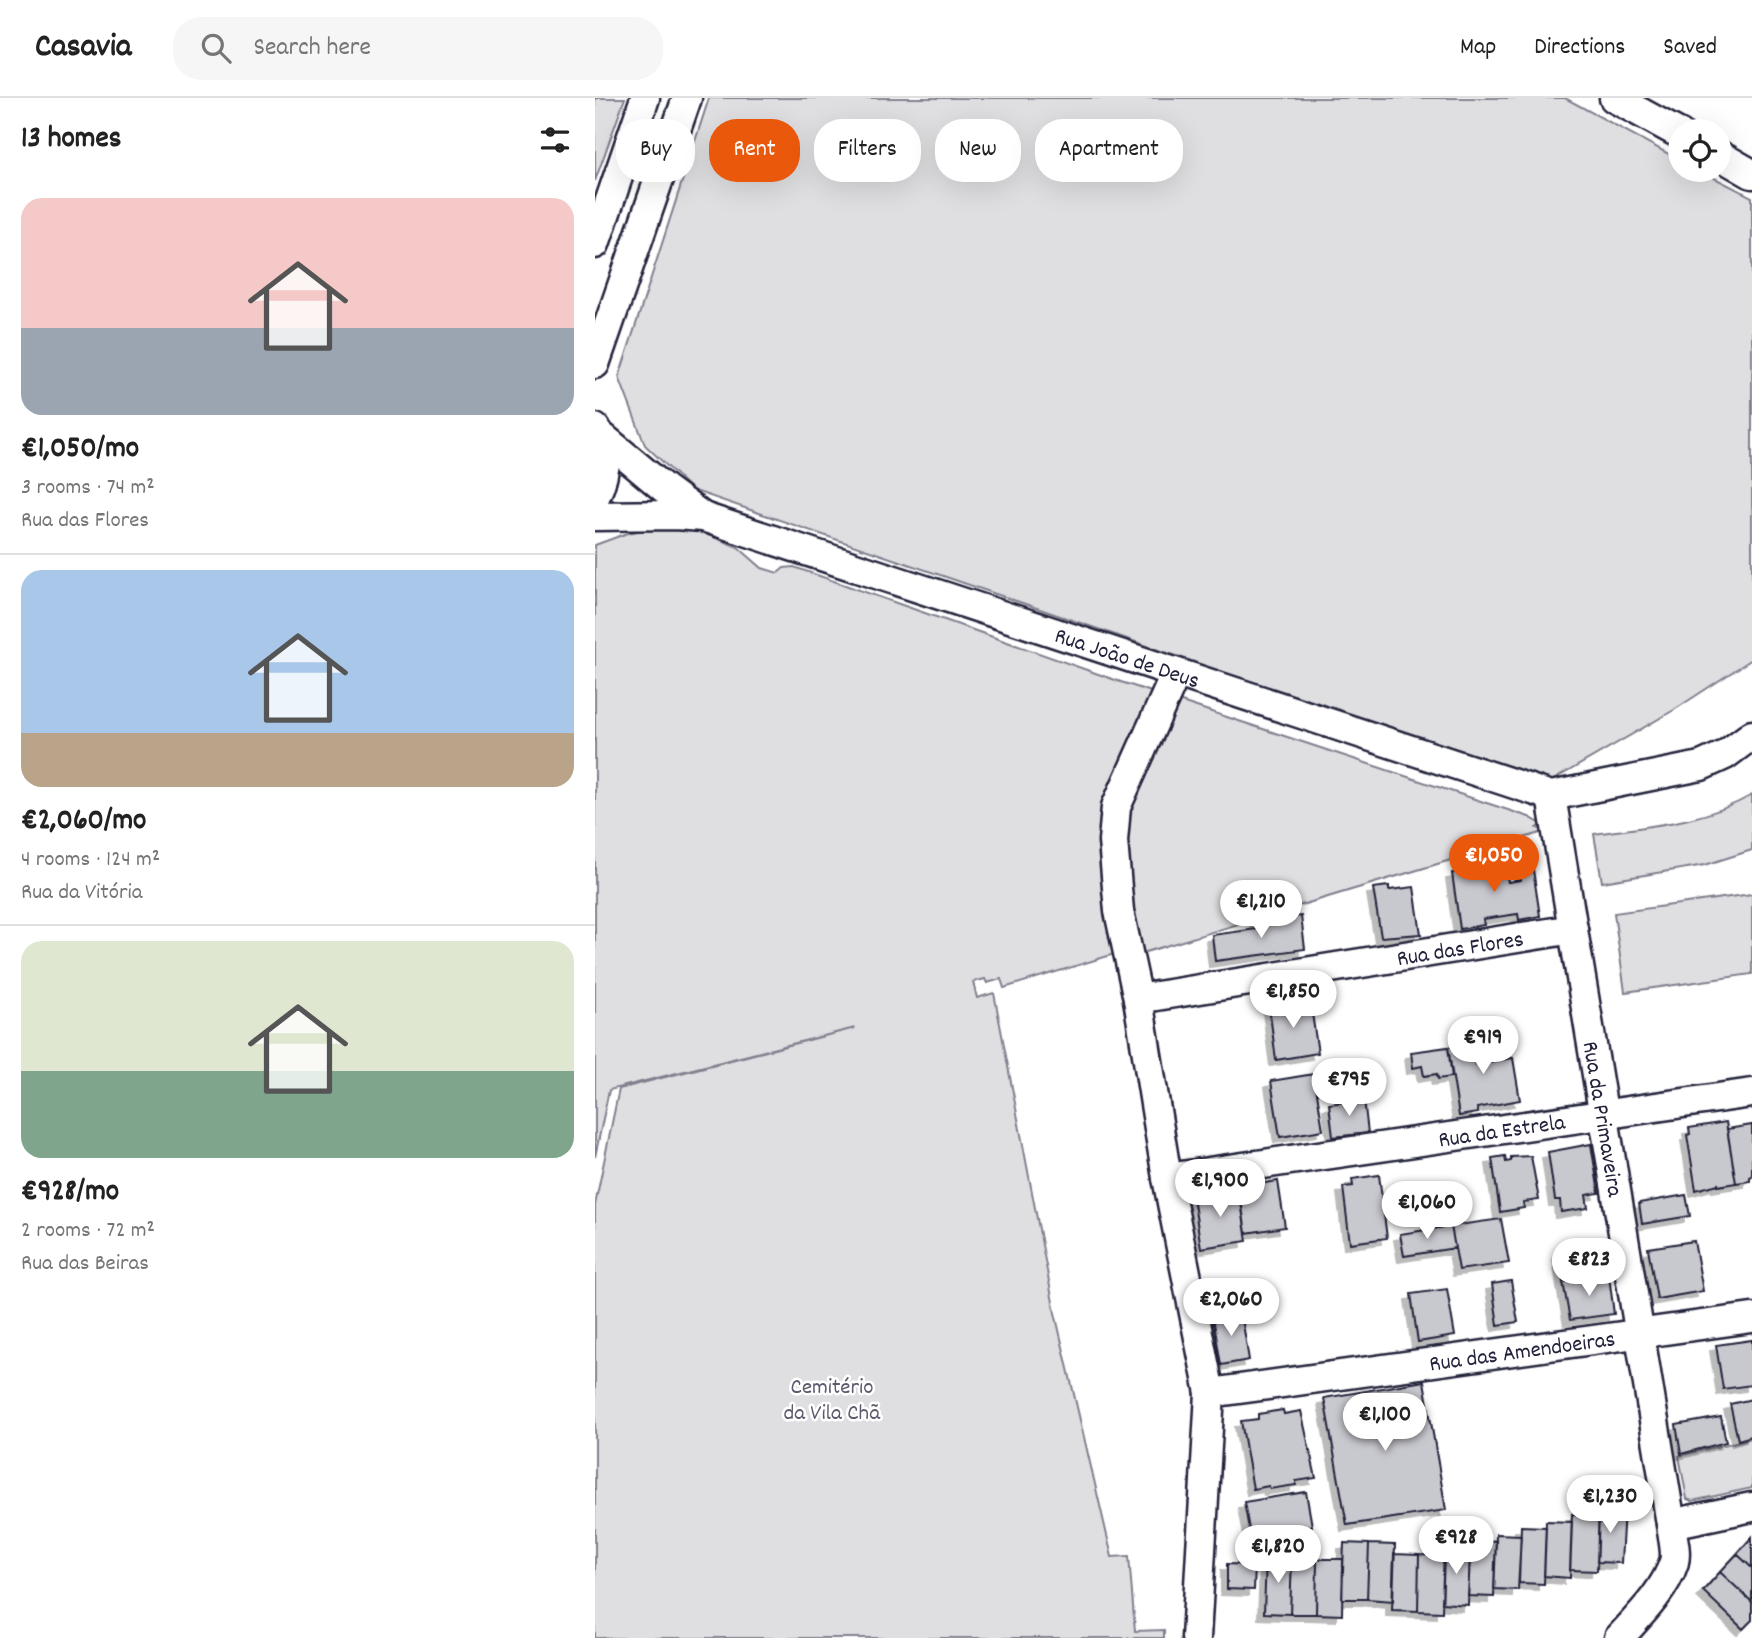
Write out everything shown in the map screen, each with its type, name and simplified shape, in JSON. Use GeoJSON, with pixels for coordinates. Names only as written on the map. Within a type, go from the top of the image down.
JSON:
{"type":"FeatureCollection","features":[{"type":"Feature","properties":{"kind":"street"},"geometry":{"type":"LineString","coordinates":[[632,260],[595,245],[645,98]]}},
{"type":"Feature","properties":{"kind":"street"},"geometry":{"type":"LineString","coordinates":[[595,364],[687,98]]}},
{"type":"Feature","properties":{"kind":"street"},"geometry":{"type":"LineString","coordinates":[[1614,98],[1668,127]]}},
{"type":"Feature","properties":{"kind":"street"},"geometry":{"type":"LineString","coordinates":[[1731,162],[1752,174]]}},
{"type":"Feature","properties":{"kind":"street"},"geometry":{"type":"LineString","coordinates":[[595,497],[603,479],[605,455],[597,431]]}},
{"type":"Feature","properties":{"kind":"street","name":"Rua João de Deus"},"geometry":{"type":"LineString","coordinates":[[597,431],[665,489],[703,517]]}},
{"type":"Feature","properties":{"kind":"street","name":"Rua João de Deus"},"geometry":{"type":"LineString","coordinates":[[595,516],[663,514],[703,517],[1551,796]]}},
{"type":"Feature","properties":{"kind":"street"},"geometry":{"type":"LineString","coordinates":[[1177,673],[1116,807],[1113,841],[1119,911],[1138,999],[1167,1178],[1210,1393],[1196,1638]]}},
{"type":"Feature","properties":{"kind":"street"},"geometry":{"type":"LineString","coordinates":[[1551,796],[1701,766],[1725,755],[1752,736]]}},
{"type":"Feature","properties":{"kind":"street","name":"Rua da Primaveira"},"geometry":{"type":"LineString","coordinates":[[1551,796],[1675,1560],[1664,1582],[1619,1638]]}},
{"type":"Feature","properties":{"kind":"street","name":"Rua das Flores"},"geometry":{"type":"LineString","coordinates":[[1138,999],[1573,929]]}},
{"type":"Feature","properties":{"kind":"street","name":"Rua da Estrela"},"geometry":{"type":"LineString","coordinates":[[1167,1178],[1752,1093]]}},
{"type":"Feature","properties":{"kind":"street","name":"Rua das Amendoeiras"},"geometry":{"type":"LineString","coordinates":[[1210,1393],[1752,1318]]}},
{"type":"Feature","properties":{"kind":"street"},"geometry":{"type":"LineString","coordinates":[[1671,1524],[1752,1507]]}},
{"type":"Feature","properties":{"kind":"green space"},"geometry":{"type":"Polygon","coordinates":[[[595,98],[625,98],[616,119],[595,181],[595,98]]]}},
{"type":"Feature","properties":{"kind":"green space"},"geometry":{"type":"Polygon","coordinates":[[[709,98],[1565,98],[1668,154],[1668,182],[1723,182],[1752,197],[1752,659],[1674,710],[1548,783],[692,490],[645,445],[619,377],[682,182],[695,182],[695,141],[709,98]]]}},
{"type":"Feature","properties":{"kind":"green space","name":"Cemitério da Vila Chã"},"geometry":{"type":"Polygon","coordinates":[[[655,527],[688,528],[701,532],[738,547],[762,568],[778,573],[784,568],[794,567],[1121,682],[1529,817],[1543,825],[1537,828],[1547,831],[1139,954],[1137,947],[1004,988],[1001,979],[987,983],[985,979],[973,982],[977,998],[994,993],[1055,1313],[1112,1557],[1129,1556],[1135,1631],[1164,1630],[1164,1638],[595,1638],[595,1205],[619,1089],[855,1028],[609,1090],[595,1157],[595,545],[655,527]]]}},
{"type":"Feature","properties":{"kind":"green space"},"geometry":{"type":"Polygon","coordinates":[[[1752,795],[1752,850],[1705,865],[1602,882],[1594,834],[1695,818],[1752,795]]]}},
{"type":"Feature","properties":{"kind":"green space"},"geometry":{"type":"Polygon","coordinates":[[[1752,894],[1752,974],[1625,992],[1614,913],[1752,894]]]}},
{"type":"Feature","properties":{"kind":"green space"},"geometry":{"type":"Polygon","coordinates":[[[1752,1438],[1752,1488],[1692,1501],[1687,1499],[1679,1456],[1752,1438]]]}},
{"type":"Feature","properties":{"kind":"building"},"geometry":{"type":"Polygon","coordinates":[[[1489,862],[1490,867],[1491,864],[1504,863],[1508,882],[1521,880],[1519,865],[1532,863],[1540,916],[1519,920],[1518,914],[1483,919],[1484,925],[1460,929],[1452,873],[1478,869],[1477,864],[1489,862]]]}},
{"type":"Feature","properties":{"kind":"building"},"geometry":{"type":"Polygon","coordinates":[[[1389,886],[1389,890],[1414,887],[1421,934],[1381,937],[1373,888],[1389,886]]]}},
{"type":"Feature","properties":{"kind":"building"},"geometry":{"type":"Polygon","coordinates":[[[1301,916],[1305,949],[1215,961],[1212,935],[1257,929],[1256,921],[1301,916]]]}},
{"type":"Feature","properties":{"kind":"building"},"geometry":{"type":"Polygon","coordinates":[[[1310,1000],[1318,1053],[1276,1060],[1269,1006],[1310,1000]]]}},
{"type":"Feature","properties":{"kind":"building"},"geometry":{"type":"Polygon","coordinates":[[[1510,1038],[1512,1051],[1474,1057],[1475,1064],[1513,1058],[1520,1100],[1477,1108],[1478,1113],[1459,1116],[1448,1047],[1510,1038]]]}},
{"type":"Feature","properties":{"kind":"building"},"geometry":{"type":"Polygon","coordinates":[[[1448,1047],[1452,1077],[1438,1079],[1437,1074],[1424,1076],[1422,1066],[1413,1068],[1411,1052],[1448,1047]]]}},
{"type":"Feature","properties":{"kind":"building"},"geometry":{"type":"Polygon","coordinates":[[[1314,1074],[1323,1130],[1280,1137],[1271,1081],[1314,1074]]]}},
{"type":"Feature","properties":{"kind":"building"},"geometry":{"type":"Polygon","coordinates":[[[1364,1099],[1368,1133],[1333,1137],[1329,1104],[1364,1099]]]}},
{"type":"Feature","properties":{"kind":"building"},"geometry":{"type":"Polygon","coordinates":[[[1726,1122],[1736,1183],[1718,1184],[1696,1190],[1687,1135],[1690,1134],[1689,1128],[1726,1122]]]}},
{"type":"Feature","properties":{"kind":"building"},"geometry":{"type":"Polygon","coordinates":[[[1752,1125],[1752,1176],[1750,1181],[1736,1183],[1727,1129],[1752,1125]]]}},
{"type":"Feature","properties":{"kind":"building"},"geometry":{"type":"Polygon","coordinates":[[[1591,1144],[1599,1193],[1586,1195],[1588,1208],[1561,1212],[1560,1200],[1555,1200],[1548,1152],[1591,1144]]]}},
{"type":"Feature","properties":{"kind":"building"},"geometry":{"type":"Polygon","coordinates":[[[1505,1156],[1506,1162],[1511,1161],[1511,1157],[1531,1156],[1539,1200],[1523,1202],[1524,1208],[1500,1212],[1492,1158],[1505,1156]]]}},
{"type":"Feature","properties":{"kind":"building"},"geometry":{"type":"Polygon","coordinates":[[[1379,1175],[1387,1238],[1350,1243],[1343,1187],[1353,1186],[1352,1179],[1379,1175]]]}},
{"type":"Feature","properties":{"kind":"building"},"geometry":{"type":"Polygon","coordinates":[[[1278,1181],[1285,1227],[1246,1233],[1239,1187],[1278,1181]]]}},
{"type":"Feature","properties":{"kind":"building"},"geometry":{"type":"Polygon","coordinates":[[[1239,1189],[1247,1241],[1201,1248],[1193,1197],[1239,1189]]]}},
{"type":"Feature","properties":{"kind":"building"},"geometry":{"type":"Polygon","coordinates":[[[1686,1195],[1690,1216],[1642,1224],[1639,1203],[1686,1195]]]}},
{"type":"Feature","properties":{"kind":"building"},"geometry":{"type":"Polygon","coordinates":[[[1501,1219],[1509,1263],[1459,1270],[1451,1226],[1501,1219]]]}},
{"type":"Feature","properties":{"kind":"building"},"geometry":{"type":"Polygon","coordinates":[[[1451,1226],[1455,1248],[1404,1256],[1400,1234],[1451,1226]]]}},
{"type":"Feature","properties":{"kind":"building"},"geometry":{"type":"Polygon","coordinates":[[[1694,1241],[1703,1291],[1657,1299],[1648,1248],[1694,1241]]]}},
{"type":"Feature","properties":{"kind":"building"},"geometry":{"type":"Polygon","coordinates":[[[1576,1249],[1579,1280],[1563,1282],[1559,1251],[1576,1249]]]}},
{"type":"Feature","properties":{"kind":"building"},"geometry":{"type":"Polygon","coordinates":[[[1609,1276],[1614,1314],[1570,1320],[1563,1282],[1609,1276]]]}},
{"type":"Feature","properties":{"kind":"building"},"geometry":{"type":"Polygon","coordinates":[[[1511,1281],[1518,1322],[1498,1325],[1492,1284],[1511,1281]]]}},
{"type":"Feature","properties":{"kind":"building"},"geometry":{"type":"Polygon","coordinates":[[[1447,1289],[1455,1336],[1418,1342],[1411,1294],[1447,1289]]]}},
{"type":"Feature","properties":{"kind":"building"},"geometry":{"type":"Polygon","coordinates":[[[1241,1312],[1249,1360],[1221,1365],[1213,1317],[1241,1312]]]}},
{"type":"Feature","properties":{"kind":"building"},"geometry":{"type":"Polygon","coordinates":[[[1752,1340],[1752,1385],[1723,1389],[1716,1345],[1752,1340]]]}},
{"type":"Feature","properties":{"kind":"building"},"geometry":{"type":"Polygon","coordinates":[[[1424,1381],[1446,1510],[1347,1525],[1324,1398],[1424,1381]]]}},
{"type":"Feature","properties":{"kind":"building"},"geometry":{"type":"Polygon","coordinates":[[[1752,1399],[1752,1436],[1738,1440],[1730,1404],[1752,1399]]]}},
{"type":"Feature","properties":{"kind":"building"},"geometry":{"type":"Polygon","coordinates":[[[1283,1410],[1284,1414],[1301,1411],[1316,1478],[1296,1481],[1296,1485],[1253,1489],[1241,1421],[1258,1419],[1258,1414],[1283,1410]]]}},
{"type":"Feature","properties":{"kind":"building"},"geometry":{"type":"Polygon","coordinates":[[[1721,1417],[1726,1442],[1681,1454],[1676,1425],[1721,1417]]]}},
{"type":"Feature","properties":{"kind":"building"},"geometry":{"type":"Polygon","coordinates":[[[1306,1492],[1312,1526],[1292,1529],[1293,1533],[1267,1537],[1266,1532],[1250,1535],[1244,1502],[1306,1492]]]}},
{"type":"Feature","properties":{"kind":"building"},"geometry":{"type":"Polygon","coordinates":[[[1599,1507],[1624,1508],[1621,1563],[1597,1562],[1599,1507]]]}},
{"type":"Feature","properties":{"kind":"building"},"geometry":{"type":"Polygon","coordinates":[[[1572,1514],[1599,1515],[1597,1571],[1570,1570],[1572,1514]]]}},
{"type":"Feature","properties":{"kind":"building"},"geometry":{"type":"Polygon","coordinates":[[[1546,1521],[1572,1522],[1570,1578],[1544,1576],[1546,1521]]]}},
{"type":"Feature","properties":{"kind":"building"},"geometry":{"type":"Polygon","coordinates":[[[1521,1526],[1546,1527],[1544,1584],[1519,1583],[1521,1526]]]}},
{"type":"Feature","properties":{"kind":"building"},"geometry":{"type":"Polygon","coordinates":[[[1496,1534],[1521,1535],[1518,1590],[1494,1589],[1496,1534]]]}},
{"type":"Feature","properties":{"kind":"building"},"geometry":{"type":"Polygon","coordinates":[[[1752,1537],[1752,1568],[1737,1554],[1752,1537]]]}},
{"type":"Feature","properties":{"kind":"building"},"geometry":{"type":"Polygon","coordinates":[[[1471,1540],[1496,1541],[1494,1597],[1468,1596],[1471,1540]]]}},
{"type":"Feature","properties":{"kind":"building"},"geometry":{"type":"Polygon","coordinates":[[[1344,1543],[1369,1544],[1367,1599],[1342,1599],[1344,1543]]]}},
{"type":"Feature","properties":{"kind":"building"},"geometry":{"type":"Polygon","coordinates":[[[1369,1544],[1395,1545],[1393,1601],[1367,1599],[1369,1544]]]}},
{"type":"Feature","properties":{"kind":"building"},"geometry":{"type":"Polygon","coordinates":[[[1444,1547],[1470,1548],[1468,1605],[1442,1603],[1444,1547]]]}},
{"type":"Feature","properties":{"kind":"building"},"geometry":{"type":"Polygon","coordinates":[[[1394,1554],[1419,1555],[1418,1611],[1392,1610],[1394,1554]]]}},
{"type":"Feature","properties":{"kind":"building"},"geometry":{"type":"Polygon","coordinates":[[[1737,1554],[1752,1568],[1752,1602],[1720,1572],[1737,1554]]]}},
{"type":"Feature","properties":{"kind":"building"},"geometry":{"type":"Polygon","coordinates":[[[1419,1555],[1444,1556],[1442,1612],[1418,1611],[1419,1555]]]}},
{"type":"Feature","properties":{"kind":"building"},"geometry":{"type":"Polygon","coordinates":[[[1266,1557],[1292,1557],[1290,1614],[1264,1613],[1266,1557]]]}},
{"type":"Feature","properties":{"kind":"building"},"geometry":{"type":"Polygon","coordinates":[[[1292,1557],[1317,1559],[1316,1614],[1290,1614],[1292,1557]]]}},
{"type":"Feature","properties":{"kind":"building"},"geometry":{"type":"Polygon","coordinates":[[[1317,1559],[1343,1559],[1342,1615],[1316,1614],[1317,1559]]]}},
{"type":"Feature","properties":{"kind":"building"},"geometry":{"type":"Polygon","coordinates":[[[1227,1564],[1255,1565],[1254,1590],[1227,1589],[1227,1564]]]}},
{"type":"Feature","properties":{"kind":"building"},"geometry":{"type":"Polygon","coordinates":[[[1720,1572],[1752,1602],[1752,1620],[1743,1629],[1703,1591],[1720,1572]]]}}]}
